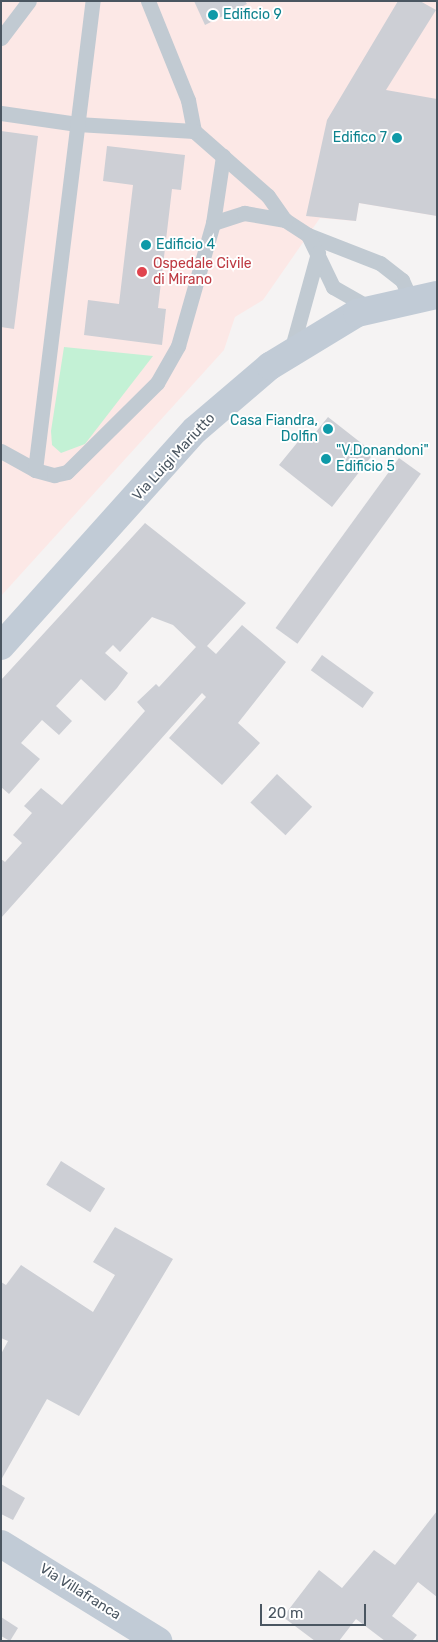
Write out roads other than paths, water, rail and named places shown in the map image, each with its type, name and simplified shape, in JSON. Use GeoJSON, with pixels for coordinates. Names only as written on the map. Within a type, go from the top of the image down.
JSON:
{"type":"FeatureCollection","features":[{"type":"Feature","properties":{"kind":"main road","name":"Via Luigi Mariutto"},"geometry":{"type":"LineString","coordinates":[[1,646],[195,430],[291,351],[371,309],[410,298],[437,295]]}},
{"type":"Feature","properties":{"kind":"main road","name":"Via Villafranca"},"geometry":{"type":"LineString","coordinates":[[1,1544],[158,1641]]}},
{"type":"Feature","properties":{"kind":"lane"},"geometry":{"type":"LineString","coordinates":[[1,38],[29,1]]}},
{"type":"Feature","properties":{"kind":"lane"},"geometry":{"type":"LineString","coordinates":[[35,470],[93,1]]}},
{"type":"Feature","properties":{"kind":"lane"},"geometry":{"type":"LineString","coordinates":[[148,1],[188,100],[194,131],[268,196],[285,220],[308,236],[380,263],[402,280],[410,298]]}},
{"type":"Feature","properties":{"kind":"lane"},"geometry":{"type":"LineString","coordinates":[[1,113],[77,124],[194,131]]}},
{"type":"Feature","properties":{"kind":"lane"},"geometry":{"type":"LineString","coordinates":[[1,451],[35,470],[54,475],[76,466],[157,383],[178,346],[213,223],[222,156]]}},
{"type":"Feature","properties":{"kind":"lane"},"geometry":{"type":"LineString","coordinates":[[213,223],[244,213],[285,220]]}},
{"type":"Feature","properties":{"kind":"lane"},"geometry":{"type":"LineString","coordinates":[[308,236],[318,253],[333,288],[343,297],[371,309]]}},
{"type":"Feature","properties":{"kind":"lane"},"geometry":{"type":"LineString","coordinates":[[291,351],[318,253]]}},
{"type":"Feature","properties":{"kind":"place","name":"Edificio 9"},"geometry":{"type":"Point","coordinates":[213,15]}},
{"type":"Feature","properties":{"kind":"place","name":"Edifico 7"},"geometry":{"type":"Point","coordinates":[397,138]}},
{"type":"Feature","properties":{"kind":"place","name":"Edificio 4"},"geometry":{"type":"Point","coordinates":[146,245]}},
{"type":"Feature","properties":{"kind":"place","name":"Ospedale Civile di Mirano"},"geometry":{"type":"Point","coordinates":[142,272]}},
{"type":"Feature","properties":{"kind":"place","name":"Casa Fiandra, Dolfin"},"geometry":{"type":"Point","coordinates":[328,429]}},
{"type":"Feature","properties":{"kind":"place","name":"\"V.Donandoni\" Edificio 5"},"geometry":{"type":"Point","coordinates":[326,459]}}]}
